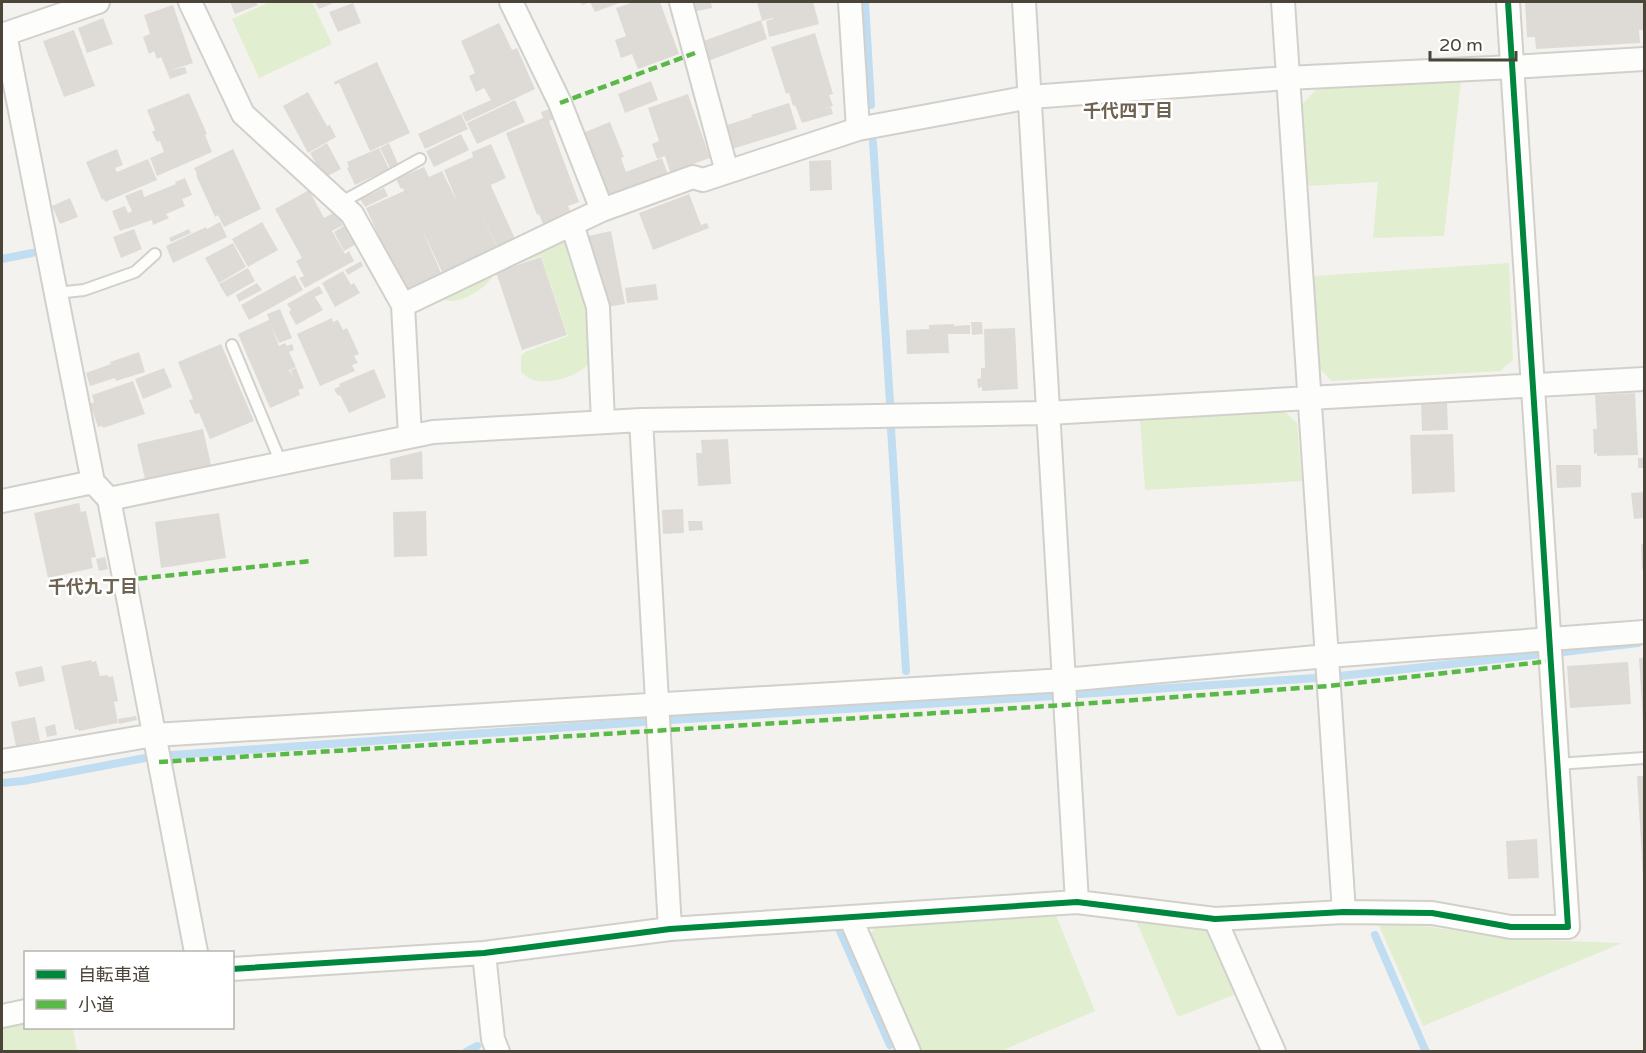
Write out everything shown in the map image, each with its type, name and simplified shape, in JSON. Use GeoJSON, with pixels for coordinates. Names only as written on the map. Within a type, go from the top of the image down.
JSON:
{"type":"FeatureCollection","features":[{"type":"Feature","properties":{"kind":"street"},"geometry":{"type":"LineString","coordinates":[[98,2],[59,8],[3,34],[93,482],[109,499],[196,951]]}},
{"type":"Feature","properties":{"kind":"street"},"geometry":{"type":"LineString","coordinates":[[190,2],[243,114],[352,214],[403,305],[410,436]]}},
{"type":"Feature","properties":{"kind":"street"},"geometry":{"type":"LineString","coordinates":[[511,2],[561,103],[602,210]]}},
{"type":"Feature","properties":{"kind":"street"},"geometry":{"type":"LineString","coordinates":[[681,2],[727,172]]}},
{"type":"Feature","properties":{"kind":"street"},"geometry":{"type":"LineString","coordinates":[[850,2],[858,129]]}},
{"type":"Feature","properties":{"kind":"street"},"geometry":{"type":"LineString","coordinates":[[1024,2],[1077,902]]}},
{"type":"Feature","properties":{"kind":"street"},"geometry":{"type":"LineString","coordinates":[[1283,2],[1344,912]]}},
{"type":"Feature","properties":{"kind":"street"},"geometry":{"type":"LineString","coordinates":[[234,969],[484,954],[670,929],[1077,902],[1215,919],[1344,912],[1432,914],[1511,927],[1568,927],[1508,2]]}},
{"type":"Feature","properties":{"kind":"street"},"geometry":{"type":"LineString","coordinates":[[403,305],[602,210],[693,177],[703,180],[858,129],[1030,97],[1287,78],[1644,58]]}},
{"type":"Feature","properties":{"kind":"street"},"geometry":{"type":"LineString","coordinates":[[572,224],[598,306],[603,422]]}},
{"type":"Feature","properties":{"kind":"street"},"geometry":{"type":"LineString","coordinates":[[109,499],[433,432],[641,420],[1048,413],[1644,379]]}},
{"type":"Feature","properties":{"kind":"street"},"geometry":{"type":"LineString","coordinates":[[641,420],[670,929]]}},
{"type":"Feature","properties":{"kind":"street"},"geometry":{"type":"LineString","coordinates":[[2,501],[93,482]]}},
{"type":"Feature","properties":{"kind":"street"},"geometry":{"type":"LineString","coordinates":[[2,761],[154,735],[1064,680],[1327,656],[1644,632]]}},
{"type":"Feature","properties":{"kind":"street"},"geometry":{"type":"LineString","coordinates":[[850,917],[909,1052]]}},
{"type":"Feature","properties":{"kind":"street"},"geometry":{"type":"LineString","coordinates":[[1215,919],[1274,1052]]}},
{"type":"Feature","properties":{"kind":"street"},"geometry":{"type":"LineString","coordinates":[[484,954],[493,1039],[498,1052]]}},
{"type":"Feature","properties":{"kind":"street"},"geometry":{"type":"LineString","coordinates":[[2,1016],[24,1011]]}},
{"type":"Feature","properties":{"kind":"lane"},"geometry":{"type":"LineString","coordinates":[[340,203],[420,159]]}},
{"type":"Feature","properties":{"kind":"lane"},"geometry":{"type":"LineString","coordinates":[[56,293],[84,290],[135,272],[155,254]]}},
{"type":"Feature","properties":{"kind":"lane"},"geometry":{"type":"LineString","coordinates":[[232,345],[281,463]]}},
{"type":"Feature","properties":{"kind":"lane"},"geometry":{"type":"LineString","coordinates":[[1557,764],[1644,758]]}},
{"type":"Feature","properties":{"kind":"green space"},"geometry":{"type":"Polygon","coordinates":[[[270,2],[312,2],[332,44],[259,78],[232,19],[270,2]]]}},
{"type":"Feature","properties":{"kind":"green space"},"geometry":{"type":"Polygon","coordinates":[[[1461,80],[1444,236],[1373,238],[1378,182],[1308,186],[1302,104],[1317,89],[1461,80]]]}},
{"type":"Feature","properties":{"kind":"green space"},"geometry":{"type":"Polygon","coordinates":[[[562,237],[569,246],[587,301],[591,361],[580,371],[565,378],[548,381],[533,380],[521,372],[521,356],[525,352],[568,336],[541,256],[494,272],[483,287],[464,298],[452,301],[442,300],[439,293],[562,237]]]}},
{"type":"Feature","properties":{"kind":"green space"},"geometry":{"type":"Polygon","coordinates":[[[1509,263],[1513,360],[1500,371],[1332,381],[1320,369],[1314,276],[1509,263]]]}},
{"type":"Feature","properties":{"kind":"green space"},"geometry":{"type":"Polygon","coordinates":[[[1283,410],[1297,423],[1302,481],[1145,490],[1140,419],[1283,410]]]}},
{"type":"Feature","properties":{"kind":"green space"},"geometry":{"type":"Polygon","coordinates":[[[1055,913],[1095,1011],[1001,1051],[918,1051],[867,939],[876,926],[1055,913]]]}},
{"type":"Feature","properties":{"kind":"green space"},"geometry":{"type":"Polygon","coordinates":[[[1136,921],[1202,927],[1213,936],[1241,992],[1178,1017],[1136,921]]]}},
{"type":"Feature","properties":{"kind":"green space"},"geometry":{"type":"Polygon","coordinates":[[[1378,923],[1431,927],[1509,939],[1622,943],[1423,1026],[1378,923]]]}},
{"type":"Feature","properties":{"kind":"green space"},"geometry":{"type":"Polygon","coordinates":[[[24,1023],[24,1029],[73,1029],[77,1051],[2,1051],[2,1028],[24,1023]]]}},
{"type":"Feature","properties":{"kind":"building"},"geometry":{"type":"Polygon","coordinates":[[[230,2],[256,2],[258,5],[235,14],[230,2]]]}},
{"type":"Feature","properties":{"kind":"building"},"geometry":{"type":"Polygon","coordinates":[[[315,2],[336,2],[319,9],[315,2]]]}},
{"type":"Feature","properties":{"kind":"building"},"geometry":{"type":"Polygon","coordinates":[[[590,2],[622,2],[595,12],[590,2]]]}},
{"type":"Feature","properties":{"kind":"building"},"geometry":{"type":"Polygon","coordinates":[[[634,2],[660,2],[679,54],[638,69],[632,54],[621,58],[615,40],[626,36],[616,8],[634,2]]]}},
{"type":"Feature","properties":{"kind":"building"},"geometry":{"type":"Polygon","coordinates":[[[690,2],[711,2],[712,8],[692,12],[690,2]]]}},
{"type":"Feature","properties":{"kind":"building"},"geometry":{"type":"Polygon","coordinates":[[[757,2],[813,2],[819,24],[769,37],[766,21],[773,19],[762,21],[757,2]]]}},
{"type":"Feature","properties":{"kind":"building"},"geometry":{"type":"Polygon","coordinates":[[[1525,2],[1644,2],[1644,30],[1639,30],[1640,43],[1536,49],[1535,37],[1527,37],[1525,2]]]}},
{"type":"Feature","properties":{"kind":"building"},"geometry":{"type":"Polygon","coordinates":[[[353,3],[361,23],[338,32],[329,12],[353,3]]]}},
{"type":"Feature","properties":{"kind":"building"},"geometry":{"type":"Polygon","coordinates":[[[173,5],[193,63],[171,70],[185,67],[187,73],[170,79],[161,57],[157,59],[154,51],[149,54],[143,37],[150,34],[144,15],[173,5]]]}},
{"type":"Feature","properties":{"kind":"building"},"geometry":{"type":"Polygon","coordinates":[[[103,18],[113,44],[87,53],[78,28],[103,18]]]}},
{"type":"Feature","properties":{"kind":"building"},"geometry":{"type":"Polygon","coordinates":[[[761,20],[767,39],[708,61],[701,42],[761,20]]]}},
{"type":"Feature","properties":{"kind":"building"},"geometry":{"type":"Polygon","coordinates":[[[499,23],[512,50],[517,48],[535,89],[466,122],[462,113],[491,100],[484,88],[476,92],[469,76],[475,73],[461,41],[499,23]]]}},
{"type":"Feature","properties":{"kind":"building"},"geometry":{"type":"Polygon","coordinates":[[[74,30],[95,86],[64,97],[43,41],[74,30]]]}},
{"type":"Feature","properties":{"kind":"building"},"geometry":{"type":"Polygon","coordinates":[[[815,33],[833,94],[829,95],[833,106],[822,109],[831,107],[833,114],[802,123],[789,93],[786,94],[771,47],[815,33]]]}},
{"type":"Feature","properties":{"kind":"building"},"geometry":{"type":"Polygon","coordinates":[[[377,62],[410,133],[370,151],[339,83],[335,85],[334,82],[377,62]]]}},
{"type":"Feature","properties":{"kind":"building"},"geometry":{"type":"Polygon","coordinates":[[[651,81],[658,100],[625,113],[618,94],[651,81]]]}},
{"type":"Feature","properties":{"kind":"building"},"geometry":{"type":"Polygon","coordinates":[[[308,92],[327,126],[330,125],[336,137],[308,153],[283,106],[308,92]]]}},
{"type":"Feature","properties":{"kind":"building"},"geometry":{"type":"Polygon","coordinates":[[[189,93],[207,134],[205,135],[212,152],[157,176],[150,158],[164,152],[160,141],[157,142],[152,132],[155,130],[147,110],[189,93]]]}},
{"type":"Feature","properties":{"kind":"building"},"geometry":{"type":"Polygon","coordinates":[[[688,94],[710,158],[670,172],[665,156],[657,159],[652,144],[659,141],[648,108],[688,94]]]}},
{"type":"Feature","properties":{"kind":"building"},"geometry":{"type":"Polygon","coordinates":[[[515,100],[525,122],[477,144],[467,123],[515,100]]]}},
{"type":"Feature","properties":{"kind":"building"},"geometry":{"type":"Polygon","coordinates":[[[789,103],[797,129],[732,149],[727,125],[789,103]]]}},
{"type":"Feature","properties":{"kind":"building"},"geometry":{"type":"Polygon","coordinates":[[[550,109],[554,119],[549,121],[579,202],[568,206],[571,213],[544,227],[539,214],[537,215],[506,133],[543,118],[541,112],[550,109]]]}},
{"type":"Feature","properties":{"kind":"building"},"geometry":{"type":"Polygon","coordinates":[[[461,114],[468,129],[425,149],[418,134],[461,114]]]}},
{"type":"Feature","properties":{"kind":"building"},"geometry":{"type":"Polygon","coordinates":[[[610,122],[624,157],[621,158],[626,172],[662,158],[669,177],[610,199],[583,133],[610,122]]]}},
{"type":"Feature","properties":{"kind":"building"},"geometry":{"type":"Polygon","coordinates":[[[461,134],[469,150],[434,167],[426,151],[461,134]]]}},
{"type":"Feature","properties":{"kind":"building"},"geometry":{"type":"Polygon","coordinates":[[[327,143],[341,169],[324,178],[310,153],[327,143]]]}},
{"type":"Feature","properties":{"kind":"building"},"geometry":{"type":"Polygon","coordinates":[[[389,143],[398,164],[390,168],[380,148],[389,143]]]}},
{"type":"Feature","properties":{"kind":"building"},"geometry":{"type":"Polygon","coordinates":[[[491,144],[506,178],[491,185],[516,241],[498,248],[479,208],[498,249],[443,274],[420,225],[442,275],[404,292],[366,208],[404,191],[396,179],[424,167],[429,177],[442,171],[458,204],[444,170],[473,157],[472,152],[491,144]]]}},
{"type":"Feature","properties":{"kind":"building"},"geometry":{"type":"Polygon","coordinates":[[[379,148],[389,169],[355,185],[347,168],[349,167],[347,162],[379,148]]]}},
{"type":"Feature","properties":{"kind":"building"},"geometry":{"type":"Polygon","coordinates":[[[117,149],[123,165],[115,168],[117,172],[148,159],[157,180],[105,202],[104,199],[102,200],[86,162],[117,149]]]}},
{"type":"Feature","properties":{"kind":"building"},"geometry":{"type":"Polygon","coordinates":[[[233,149],[261,209],[224,227],[218,215],[215,217],[194,168],[233,149]]]}},
{"type":"Feature","properties":{"kind":"building"},"geometry":{"type":"Polygon","coordinates":[[[831,160],[832,190],[810,191],[809,161],[831,160]]]}},
{"type":"Feature","properties":{"kind":"building"},"geometry":{"type":"Polygon","coordinates":[[[185,178],[192,195],[182,199],[185,206],[166,214],[169,218],[153,225],[152,220],[120,231],[112,211],[125,206],[128,213],[132,211],[125,196],[142,189],[144,197],[185,178]]]}},
{"type":"Feature","properties":{"kind":"building"},"geometry":{"type":"Polygon","coordinates":[[[384,188],[388,196],[365,207],[360,199],[384,188]]]}},
{"type":"Feature","properties":{"kind":"building"},"geometry":{"type":"Polygon","coordinates":[[[309,190],[324,218],[335,212],[343,225],[332,231],[345,254],[349,251],[354,261],[305,288],[299,278],[304,276],[296,261],[302,258],[275,209],[309,190]]]}},
{"type":"Feature","properties":{"kind":"building"},"geometry":{"type":"Polygon","coordinates":[[[689,194],[701,225],[707,223],[709,228],[653,250],[639,213],[689,194]]]}},
{"type":"Feature","properties":{"kind":"building"},"geometry":{"type":"Polygon","coordinates":[[[70,198],[78,217],[60,224],[52,206],[70,198]]]}},
{"type":"Feature","properties":{"kind":"building"},"geometry":{"type":"Polygon","coordinates":[[[220,222],[227,237],[173,263],[166,246],[220,222]]]}},
{"type":"Feature","properties":{"kind":"building"},"geometry":{"type":"Polygon","coordinates":[[[262,222],[278,250],[248,267],[232,239],[262,222]]]}},
{"type":"Feature","properties":{"kind":"building"},"geometry":{"type":"Polygon","coordinates":[[[347,224],[358,243],[344,251],[334,232],[347,224]]]}},
{"type":"Feature","properties":{"kind":"building"},"geometry":{"type":"Polygon","coordinates":[[[134,229],[142,249],[121,258],[113,237],[134,229]]]}},
{"type":"Feature","properties":{"kind":"building"},"geometry":{"type":"Polygon","coordinates":[[[189,229],[191,233],[171,242],[169,238],[189,229]]]}},
{"type":"Feature","properties":{"kind":"building"},"geometry":{"type":"Polygon","coordinates":[[[611,231],[625,304],[606,307],[597,260],[593,260],[588,236],[611,231]]]}},
{"type":"Feature","properties":{"kind":"building"},"geometry":{"type":"Polygon","coordinates":[[[233,243],[246,267],[219,283],[205,258],[233,243]]]}},
{"type":"Feature","properties":{"kind":"building"},"geometry":{"type":"Polygon","coordinates":[[[541,257],[567,335],[522,350],[496,272],[541,257]]]}},
{"type":"Feature","properties":{"kind":"building"},"geometry":{"type":"Polygon","coordinates":[[[361,261],[363,266],[348,275],[345,270],[361,261]]]}},
{"type":"Feature","properties":{"kind":"building"},"geometry":{"type":"Polygon","coordinates":[[[248,268],[255,281],[227,297],[219,284],[248,268]]]}},
{"type":"Feature","properties":{"kind":"building"},"geometry":{"type":"Polygon","coordinates":[[[343,271],[351,285],[354,283],[360,293],[335,307],[322,283],[343,271]]]}},
{"type":"Feature","properties":{"kind":"building"},"geometry":{"type":"Polygon","coordinates":[[[295,275],[303,290],[249,320],[241,305],[295,275]]]}},
{"type":"Feature","properties":{"kind":"building"},"geometry":{"type":"Polygon","coordinates":[[[257,283],[262,290],[239,302],[236,295],[257,283]]]}},
{"type":"Feature","properties":{"kind":"building"},"geometry":{"type":"Polygon","coordinates":[[[656,284],[658,300],[627,303],[625,288],[656,284]]]}},
{"type":"Feature","properties":{"kind":"building"},"geometry":{"type":"Polygon","coordinates":[[[319,286],[323,293],[315,297],[323,310],[296,325],[287,304],[319,286]]]}},
{"type":"Feature","properties":{"kind":"building"},"geometry":{"type":"Polygon","coordinates":[[[280,309],[292,338],[279,343],[271,325],[279,346],[285,343],[287,346],[292,344],[294,350],[289,352],[296,367],[286,372],[290,371],[293,378],[291,370],[296,368],[304,388],[298,390],[300,395],[270,408],[238,334],[269,320],[267,314],[280,309]]]}},
{"type":"Feature","properties":{"kind":"building"},"geometry":{"type":"Polygon","coordinates":[[[332,318],[333,322],[338,320],[343,330],[347,328],[359,354],[354,356],[358,363],[352,365],[355,371],[320,386],[297,334],[332,318]]]}},
{"type":"Feature","properties":{"kind":"building"},"geometry":{"type":"Polygon","coordinates":[[[971,322],[982,322],[983,334],[972,335],[971,322]]]}},
{"type":"Feature","properties":{"kind":"building"},"geometry":{"type":"Polygon","coordinates":[[[954,324],[954,326],[970,325],[970,334],[948,334],[949,353],[907,354],[906,330],[929,329],[929,325],[954,324]]]}},
{"type":"Feature","properties":{"kind":"building"},"geometry":{"type":"Polygon","coordinates":[[[1015,328],[1018,389],[982,391],[982,387],[978,388],[977,379],[981,378],[981,368],[985,368],[984,329],[1015,328]]]}},
{"type":"Feature","properties":{"kind":"building"},"geometry":{"type":"Polygon","coordinates":[[[221,344],[254,421],[210,439],[199,413],[195,414],[189,400],[193,399],[178,362],[221,344]]]}},
{"type":"Feature","properties":{"kind":"building"},"geometry":{"type":"Polygon","coordinates":[[[139,352],[145,372],[90,386],[86,373],[139,352]]]}},
{"type":"Feature","properties":{"kind":"building"},"geometry":{"type":"Polygon","coordinates":[[[164,368],[172,387],[143,399],[135,379],[164,368]]]}},
{"type":"Feature","properties":{"kind":"building"},"geometry":{"type":"Polygon","coordinates":[[[374,369],[386,397],[349,413],[340,395],[338,396],[334,389],[340,386],[339,384],[374,369]]]}},
{"type":"Feature","properties":{"kind":"building"},"geometry":{"type":"Polygon","coordinates":[[[133,381],[145,414],[103,428],[98,427],[90,404],[94,402],[92,395],[133,381]]]}},
{"type":"Feature","properties":{"kind":"building"},"geometry":{"type":"Polygon","coordinates":[[[1635,393],[1638,455],[1597,456],[1597,453],[1594,454],[1593,429],[1597,429],[1595,395],[1635,393]]]}},
{"type":"Feature","properties":{"kind":"building"},"geometry":{"type":"Polygon","coordinates":[[[1447,403],[1448,430],[1422,431],[1421,404],[1447,403]]]}},
{"type":"Feature","properties":{"kind":"building"},"geometry":{"type":"Polygon","coordinates":[[[203,429],[211,465],[145,479],[137,444],[203,429]]]}},
{"type":"Feature","properties":{"kind":"building"},"geometry":{"type":"Polygon","coordinates":[[[1453,434],[1455,492],[1412,494],[1410,435],[1453,434]]]}},
{"type":"Feature","properties":{"kind":"building"},"geometry":{"type":"Polygon","coordinates":[[[728,439],[731,484],[698,486],[696,453],[702,453],[701,440],[728,439]]]}},
{"type":"Feature","properties":{"kind":"building"},"geometry":{"type":"Polygon","coordinates":[[[422,451],[423,479],[391,480],[390,459],[422,451]]]}},
{"type":"Feature","properties":{"kind":"building"},"geometry":{"type":"Polygon","coordinates":[[[1638,458],[1644,458],[1644,468],[1638,468],[1638,458]]]}},
{"type":"Feature","properties":{"kind":"building"},"geometry":{"type":"Polygon","coordinates":[[[1556,465],[1581,465],[1581,487],[1557,488],[1556,465]]]}},
{"type":"Feature","properties":{"kind":"building"},"geometry":{"type":"Polygon","coordinates":[[[1644,492],[1644,518],[1634,519],[1631,493],[1644,492]]]}},
{"type":"Feature","properties":{"kind":"building"},"geometry":{"type":"Polygon","coordinates":[[[79,503],[81,512],[86,511],[96,557],[91,558],[93,568],[48,578],[34,513],[79,503]]]}},
{"type":"Feature","properties":{"kind":"building"},"geometry":{"type":"Polygon","coordinates":[[[683,509],[684,533],[663,534],[662,510],[683,509]]]}},
{"type":"Feature","properties":{"kind":"building"},"geometry":{"type":"Polygon","coordinates":[[[426,511],[427,556],[394,557],[393,512],[426,511]]]}},
{"type":"Feature","properties":{"kind":"building"},"geometry":{"type":"Polygon","coordinates":[[[219,513],[226,558],[161,568],[155,522],[219,513]]]}},
{"type":"Feature","properties":{"kind":"building"},"geometry":{"type":"Polygon","coordinates":[[[688,521],[702,521],[703,530],[689,531],[688,521]]]}},
{"type":"Feature","properties":{"kind":"building"},"geometry":{"type":"Polygon","coordinates":[[[1641,544],[1644,544],[1644,569],[1642,569],[1641,544]]]}},
{"type":"Feature","properties":{"kind":"building"},"geometry":{"type":"Polygon","coordinates":[[[105,557],[108,569],[99,571],[96,559],[105,557]]]}},
{"type":"Feature","properties":{"kind":"building"},"geometry":{"type":"Polygon","coordinates":[[[1639,658],[1644,658],[1644,724],[1643,724],[1639,658]]]}},
{"type":"Feature","properties":{"kind":"building"},"geometry":{"type":"Polygon","coordinates":[[[96,661],[100,676],[113,676],[118,701],[114,702],[118,723],[79,731],[75,730],[61,666],[96,661]]]}},
{"type":"Feature","properties":{"kind":"building"},"geometry":{"type":"Polygon","coordinates":[[[1628,662],[1631,704],[1570,708],[1567,666],[1628,662]]]}},
{"type":"Feature","properties":{"kind":"building"},"geometry":{"type":"Polygon","coordinates":[[[42,666],[45,681],[19,687],[15,672],[42,666]]]}},
{"type":"Feature","properties":{"kind":"building"},"geometry":{"type":"Polygon","coordinates":[[[136,716],[137,720],[119,724],[118,719],[136,716]]]}},
{"type":"Feature","properties":{"kind":"building"},"geometry":{"type":"Polygon","coordinates":[[[35,717],[40,741],[16,746],[11,722],[35,717]]]}},
{"type":"Feature","properties":{"kind":"building"},"geometry":{"type":"Polygon","coordinates":[[[55,724],[57,735],[47,737],[45,727],[55,724]]]}},
{"type":"Feature","properties":{"kind":"building"},"geometry":{"type":"Polygon","coordinates":[[[1637,776],[1644,776],[1644,877],[1643,877],[1637,776]]]}},
{"type":"Feature","properties":{"kind":"building"},"geometry":{"type":"Polygon","coordinates":[[[1537,839],[1539,878],[1508,879],[1506,841],[1537,839]]]}},
{"type":"Feature","properties":{"kind":"waterway"},"geometry":{"type":"LineString","coordinates":[[865,2],[871,105]]}},
{"type":"Feature","properties":{"kind":"waterway"},"geometry":{"type":"LineString","coordinates":[[873,142],[890,402]]}},
{"type":"Feature","properties":{"kind":"waterway"},"geometry":{"type":"LineString","coordinates":[[2,259],[32,253]]}},
{"type":"Feature","properties":{"kind":"waterway"},"geometry":{"type":"LineString","coordinates":[[891,428],[906,671]]}},
{"type":"Feature","properties":{"kind":"waterway"},"geometry":{"type":"LineString","coordinates":[[1564,652],[1638,643]]}},
{"type":"Feature","properties":{"kind":"waterway"},"geometry":{"type":"LineString","coordinates":[[1340,676],[1535,655]]}},
{"type":"Feature","properties":{"kind":"waterway"},"geometry":{"type":"LineString","coordinates":[[1080,694],[1316,678]]}},
{"type":"Feature","properties":{"kind":"waterway"},"geometry":{"type":"LineString","coordinates":[[671,720],[1054,696]]}},
{"type":"Feature","properties":{"kind":"waterway"},"geometry":{"type":"LineString","coordinates":[[172,755],[644,722]]}},
{"type":"Feature","properties":{"kind":"waterway"},"geometry":{"type":"LineString","coordinates":[[2,783],[145,758]]}},
{"type":"Feature","properties":{"kind":"waterway"},"geometry":{"type":"LineString","coordinates":[[840,931],[890,1045]]}},
{"type":"Feature","properties":{"kind":"waterway"},"geometry":{"type":"LineString","coordinates":[[1375,935],[1426,1052]]}},
{"type":"Feature","properties":{"kind":"waterway"},"geometry":{"type":"LineString","coordinates":[[466,1052],[477,1046]]}},
{"type":"Feature","properties":{"kind":"marked path"},"geometry":{"type":"LineString","coordinates":[[560,103],[695,53]]}},
{"type":"Feature","properties":{"kind":"marked path"},"geometry":{"type":"LineString","coordinates":[[125,580],[311,561]]}},
{"type":"Feature","properties":{"kind":"marked path"},"geometry":{"type":"LineString","coordinates":[[159,762],[1065,705],[1329,686],[1551,661]]}},
{"type":"Feature","properties":{"kind":"cycle path"},"geometry":{"type":"LineString","coordinates":[[234,969],[484,953],[670,929],[1077,902],[1215,919],[1344,912],[1432,913],[1511,927],[1568,927],[1508,2]]}},
{"type":"Feature","properties":{"kind":"district","name":"千代四丁目"},"geometry":{"type":"Point","coordinates":[1128,111]}},
{"type":"Feature","properties":{"kind":"district","name":"千代九丁目"},"geometry":{"type":"Point","coordinates":[93,587]}}]}
